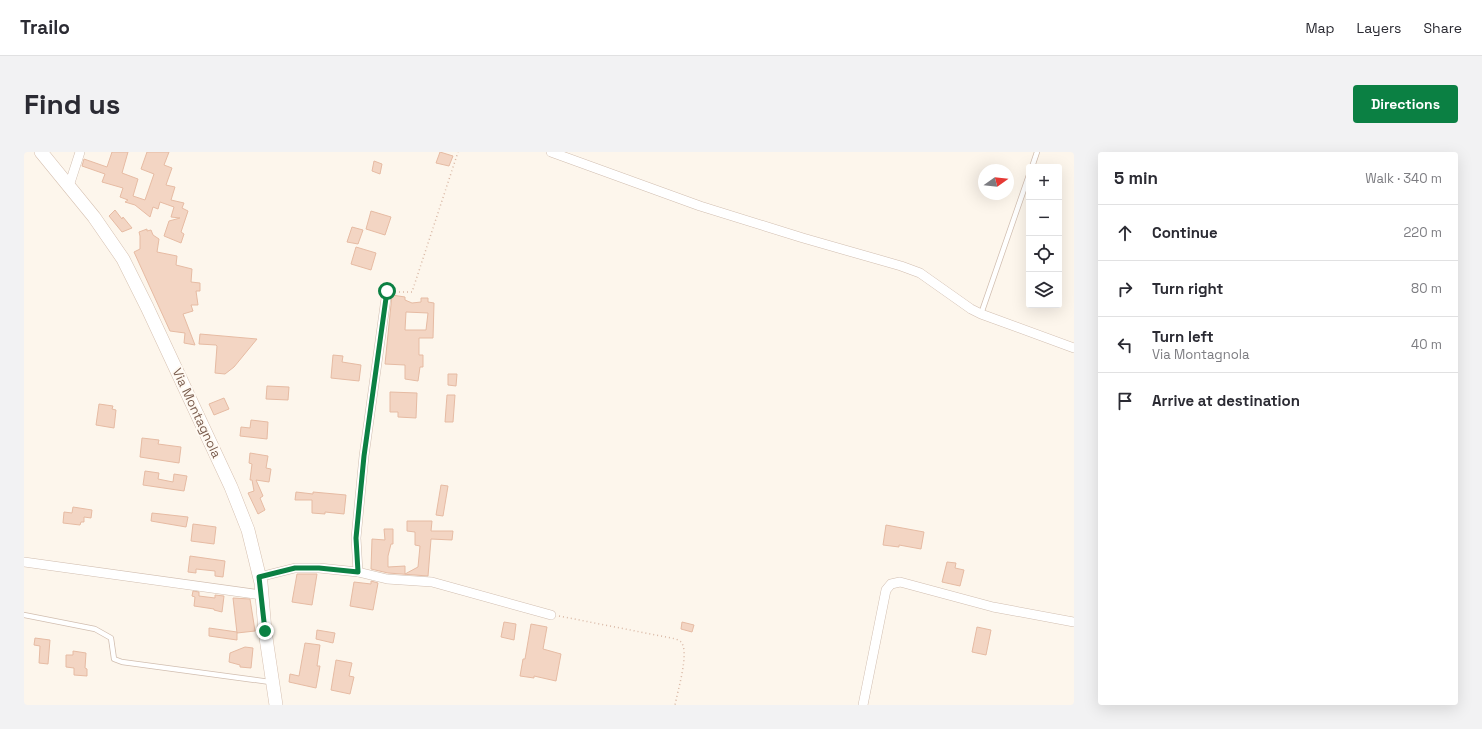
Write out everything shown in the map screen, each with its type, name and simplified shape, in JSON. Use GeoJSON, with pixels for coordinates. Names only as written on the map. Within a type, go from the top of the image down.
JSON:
{"type":"FeatureCollection","features":[{"type":"Feature","properties":{"kind":"street","name":"Via Montagnola"},"geometry":{"type":"LineString","coordinates":[[41,152],[94,217],[123,258],[148,307],[231,487],[248,530],[259,577],[276,705]]}},
{"type":"Feature","properties":{"kind":"street"},"geometry":{"type":"LineString","coordinates":[[69,186],[80,152]]}},
{"type":"Feature","properties":{"kind":"street"},"geometry":{"type":"LineString","coordinates":[[551,152],[700,206],[803,238],[901,266],[920,274],[971,309],[981,314],[1074,348]]}},
{"type":"Feature","properties":{"kind":"street"},"geometry":{"type":"LineString","coordinates":[[358,572],[356,538],[364,456],[387,291]]}},
{"type":"Feature","properties":{"kind":"street"},"geometry":{"type":"LineString","coordinates":[[24,562],[262,595]]}},
{"type":"Feature","properties":{"kind":"street"},"geometry":{"type":"LineString","coordinates":[[259,577],[295,568],[319,568],[358,572],[387,580],[432,582],[551,614]]}},
{"type":"Feature","properties":{"kind":"street"},"geometry":{"type":"LineString","coordinates":[[863,705],[886,590],[891,584],[900,582],[993,607],[1074,622]]}},
{"type":"Feature","properties":{"kind":"lane"},"geometry":{"type":"LineString","coordinates":[[1033,164],[1037,152]]}},
{"type":"Feature","properties":{"kind":"lane"},"geometry":{"type":"LineString","coordinates":[[981,314],[1026,184]]}},
{"type":"Feature","properties":{"kind":"lane"},"geometry":{"type":"LineString","coordinates":[[24,615],[95,629],[111,638],[114,659],[122,662],[272,682]]}},
{"type":"Feature","properties":{"kind":"path"},"geometry":{"type":"LineString","coordinates":[[387,291],[412,292],[458,152]]}},
{"type":"Feature","properties":{"kind":"path"},"geometry":{"type":"LineString","coordinates":[[551,614],[676,639],[682,643],[684,649],[683,664],[675,705]]}},
{"type":"Feature","properties":{"kind":"building"},"geometry":{"type":"Polygon","coordinates":[[[112,152],[128,152],[122,173],[138,179],[133,196],[145,200],[154,174],[141,169],[147,152],[169,152],[164,165],[172,168],[166,185],[175,187],[171,200],[184,203],[182,208],[188,211],[181,232],[184,234],[181,243],[164,236],[169,221],[180,218],[171,217],[174,207],[160,202],[158,209],[153,207],[150,217],[135,205],[125,202],[128,200],[120,197],[123,188],[102,182],[105,174],[82,166],[84,159],[107,167],[112,152]]]}},
{"type":"Feature","properties":{"kind":"building"},"geometry":{"type":"Polygon","coordinates":[[[440,152],[453,156],[449,166],[436,163],[440,152]]]}},
{"type":"Feature","properties":{"kind":"building"},"geometry":{"type":"Polygon","coordinates":[[[374,161],[382,164],[380,174],[372,171],[374,161]]]}},
{"type":"Feature","properties":{"kind":"building"},"geometry":{"type":"Polygon","coordinates":[[[115,210],[132,228],[122,232],[109,216],[115,210]]]}},
{"type":"Feature","properties":{"kind":"building"},"geometry":{"type":"Polygon","coordinates":[[[371,211],[391,217],[385,235],[366,229],[371,211]]]}},
{"type":"Feature","properties":{"kind":"building"},"geometry":{"type":"Polygon","coordinates":[[[352,227],[363,230],[358,244],[347,242],[352,227]]]}},
{"type":"Feature","properties":{"kind":"building"},"geometry":{"type":"Polygon","coordinates":[[[147,229],[147,231],[151,230],[153,235],[159,239],[157,252],[177,256],[176,265],[192,269],[191,282],[200,283],[200,291],[196,291],[198,305],[191,305],[193,311],[183,314],[195,345],[184,343],[185,333],[170,331],[134,252],[140,249],[139,232],[147,229]]]}},
{"type":"Feature","properties":{"kind":"building"},"geometry":{"type":"Polygon","coordinates":[[[356,247],[376,253],[371,270],[351,264],[356,247]]]}},
{"type":"Feature","properties":{"kind":"building"},"geometry":{"type":"Polygon","coordinates":[[[392,295],[405,297],[405,300],[412,303],[421,302],[421,298],[428,298],[428,302],[434,303],[433,338],[419,338],[419,355],[423,355],[423,367],[420,367],[418,381],[405,379],[405,365],[385,364],[392,295]],[[406,312],[405,330],[426,330],[428,313],[406,312]]]}},
{"type":"Feature","properties":{"kind":"building"},"geometry":{"type":"Polygon","coordinates":[[[200,334],[257,339],[234,367],[225,374],[215,373],[217,346],[199,344],[200,334]]]}},
{"type":"Feature","properties":{"kind":"building"},"geometry":{"type":"Polygon","coordinates":[[[333,355],[343,356],[342,362],[361,365],[359,381],[331,378],[333,355]]]}},
{"type":"Feature","properties":{"kind":"building"},"geometry":{"type":"Polygon","coordinates":[[[448,374],[457,374],[456,386],[448,385],[448,374]]]}},
{"type":"Feature","properties":{"kind":"building"},"geometry":{"type":"Polygon","coordinates":[[[267,386],[289,387],[288,400],[266,399],[267,386]]]}},
{"type":"Feature","properties":{"kind":"building"},"geometry":{"type":"Polygon","coordinates":[[[390,392],[417,393],[416,418],[398,417],[398,412],[390,412],[390,392]]]}},
{"type":"Feature","properties":{"kind":"building"},"geometry":{"type":"Polygon","coordinates":[[[447,395],[455,395],[453,422],[445,422],[447,395]]]}},
{"type":"Feature","properties":{"kind":"building"},"geometry":{"type":"Polygon","coordinates":[[[224,398],[229,409],[214,415],[209,404],[224,398]]]}},
{"type":"Feature","properties":{"kind":"building"},"geometry":{"type":"Polygon","coordinates":[[[99,404],[113,406],[112,409],[116,410],[114,428],[96,425],[99,404]]]}},
{"type":"Feature","properties":{"kind":"building"},"geometry":{"type":"Polygon","coordinates":[[[251,420],[268,422],[267,439],[240,436],[241,427],[250,428],[251,420]]]}},
{"type":"Feature","properties":{"kind":"building"},"geometry":{"type":"Polygon","coordinates":[[[142,438],[159,440],[158,444],[181,447],[179,463],[140,457],[142,438]]]}},
{"type":"Feature","properties":{"kind":"building"},"geometry":{"type":"Polygon","coordinates":[[[250,453],[268,456],[266,468],[271,469],[269,482],[256,480],[263,496],[260,498],[265,510],[258,514],[248,493],[254,491],[252,480],[250,480],[252,464],[249,463],[250,453]]]}},
{"type":"Feature","properties":{"kind":"building"},"geometry":{"type":"Polygon","coordinates":[[[145,471],[159,473],[158,479],[173,482],[174,474],[187,476],[184,491],[143,485],[145,471]]]}},
{"type":"Feature","properties":{"kind":"building"},"geometry":{"type":"Polygon","coordinates":[[[441,485],[448,486],[443,516],[436,515],[441,485]]]}},
{"type":"Feature","properties":{"kind":"building"},"geometry":{"type":"Polygon","coordinates":[[[296,492],[346,495],[344,514],[325,512],[325,514],[312,513],[312,500],[295,500],[296,492]]]}},
{"type":"Feature","properties":{"kind":"building"},"geometry":{"type":"Polygon","coordinates":[[[73,507],[92,510],[91,518],[84,517],[84,522],[81,522],[80,525],[63,523],[64,512],[72,513],[73,507]]]}},
{"type":"Feature","properties":{"kind":"building"},"geometry":{"type":"Polygon","coordinates":[[[152,513],[188,517],[186,527],[151,521],[152,513]]]}},
{"type":"Feature","properties":{"kind":"building"},"geometry":{"type":"Polygon","coordinates":[[[407,521],[432,521],[431,531],[453,531],[452,540],[431,539],[428,576],[388,573],[371,569],[372,539],[385,540],[384,529],[393,529],[393,544],[391,544],[388,556],[388,567],[405,566],[405,574],[418,567],[420,546],[415,545],[415,532],[407,531],[407,521]]]}},
{"type":"Feature","properties":{"kind":"building"},"geometry":{"type":"Polygon","coordinates":[[[193,524],[216,527],[214,544],[191,541],[193,524]]]}},
{"type":"Feature","properties":{"kind":"building"},"geometry":{"type":"Polygon","coordinates":[[[886,525],[924,532],[921,549],[899,545],[899,547],[883,545],[886,525]]]}},
{"type":"Feature","properties":{"kind":"building"},"geometry":{"type":"Polygon","coordinates":[[[190,556],[225,561],[223,577],[215,576],[215,571],[196,569],[196,573],[188,572],[190,556]]]}},
{"type":"Feature","properties":{"kind":"building"},"geometry":{"type":"Polygon","coordinates":[[[947,562],[956,563],[955,568],[964,570],[960,586],[942,582],[947,562]]]}},
{"type":"Feature","properties":{"kind":"building"},"geometry":{"type":"Polygon","coordinates":[[[297,574],[317,574],[312,605],[292,602],[297,574]]]}},
{"type":"Feature","properties":{"kind":"building"},"geometry":{"type":"Polygon","coordinates":[[[371,581],[378,583],[373,610],[350,606],[354,582],[371,584],[371,581]]]}},
{"type":"Feature","properties":{"kind":"building"},"geometry":{"type":"Polygon","coordinates":[[[193,591],[199,592],[199,596],[215,598],[215,595],[224,596],[222,612],[214,609],[194,606],[195,597],[192,596],[193,591]]]}},
{"type":"Feature","properties":{"kind":"building"},"geometry":{"type":"Polygon","coordinates":[[[233,598],[250,599],[255,631],[237,633],[233,598]]]}},
{"type":"Feature","properties":{"kind":"building"},"geometry":{"type":"Polygon","coordinates":[[[504,622],[516,624],[514,640],[501,637],[504,622]]]}},
{"type":"Feature","properties":{"kind":"building"},"geometry":{"type":"Polygon","coordinates":[[[682,622],[694,625],[692,632],[681,629],[682,622]]]}},
{"type":"Feature","properties":{"kind":"building"},"geometry":{"type":"Polygon","coordinates":[[[531,624],[547,627],[543,649],[561,654],[556,681],[534,676],[534,678],[520,676],[523,659],[525,659],[531,624]]]}},
{"type":"Feature","properties":{"kind":"building"},"geometry":{"type":"Polygon","coordinates":[[[977,627],[991,630],[986,655],[972,652],[977,627]]]}},
{"type":"Feature","properties":{"kind":"building"},"geometry":{"type":"Polygon","coordinates":[[[209,628],[237,632],[237,640],[209,636],[209,628]]]}},
{"type":"Feature","properties":{"kind":"building"},"geometry":{"type":"Polygon","coordinates":[[[317,630],[335,633],[333,643],[316,639],[317,630]]]}},
{"type":"Feature","properties":{"kind":"building"},"geometry":{"type":"Polygon","coordinates":[[[35,638],[50,640],[48,664],[39,663],[40,646],[34,645],[35,638]]]}},
{"type":"Feature","properties":{"kind":"building"},"geometry":{"type":"Polygon","coordinates":[[[305,643],[320,645],[317,666],[320,666],[316,688],[289,682],[290,674],[299,676],[305,643]]]}},
{"type":"Feature","properties":{"kind":"building"},"geometry":{"type":"Polygon","coordinates":[[[245,647],[253,648],[251,668],[240,667],[240,665],[229,662],[230,653],[245,647]]]}},
{"type":"Feature","properties":{"kind":"building"},"geometry":{"type":"Polygon","coordinates":[[[73,651],[86,653],[85,668],[87,669],[87,676],[74,675],[74,668],[66,667],[66,655],[73,655],[73,651]]]}},
{"type":"Feature","properties":{"kind":"building"},"geometry":{"type":"Polygon","coordinates":[[[336,660],[352,663],[349,676],[354,677],[350,694],[331,690],[336,660]]]}},
{"type":"Feature","properties":{"kind":"route"},"geometry":{"type":"LineString","coordinates":[[265,631],[261,583],[259,577],[295,568],[319,568],[358,572],[356,538],[364,456],[387,291]]}}]}
